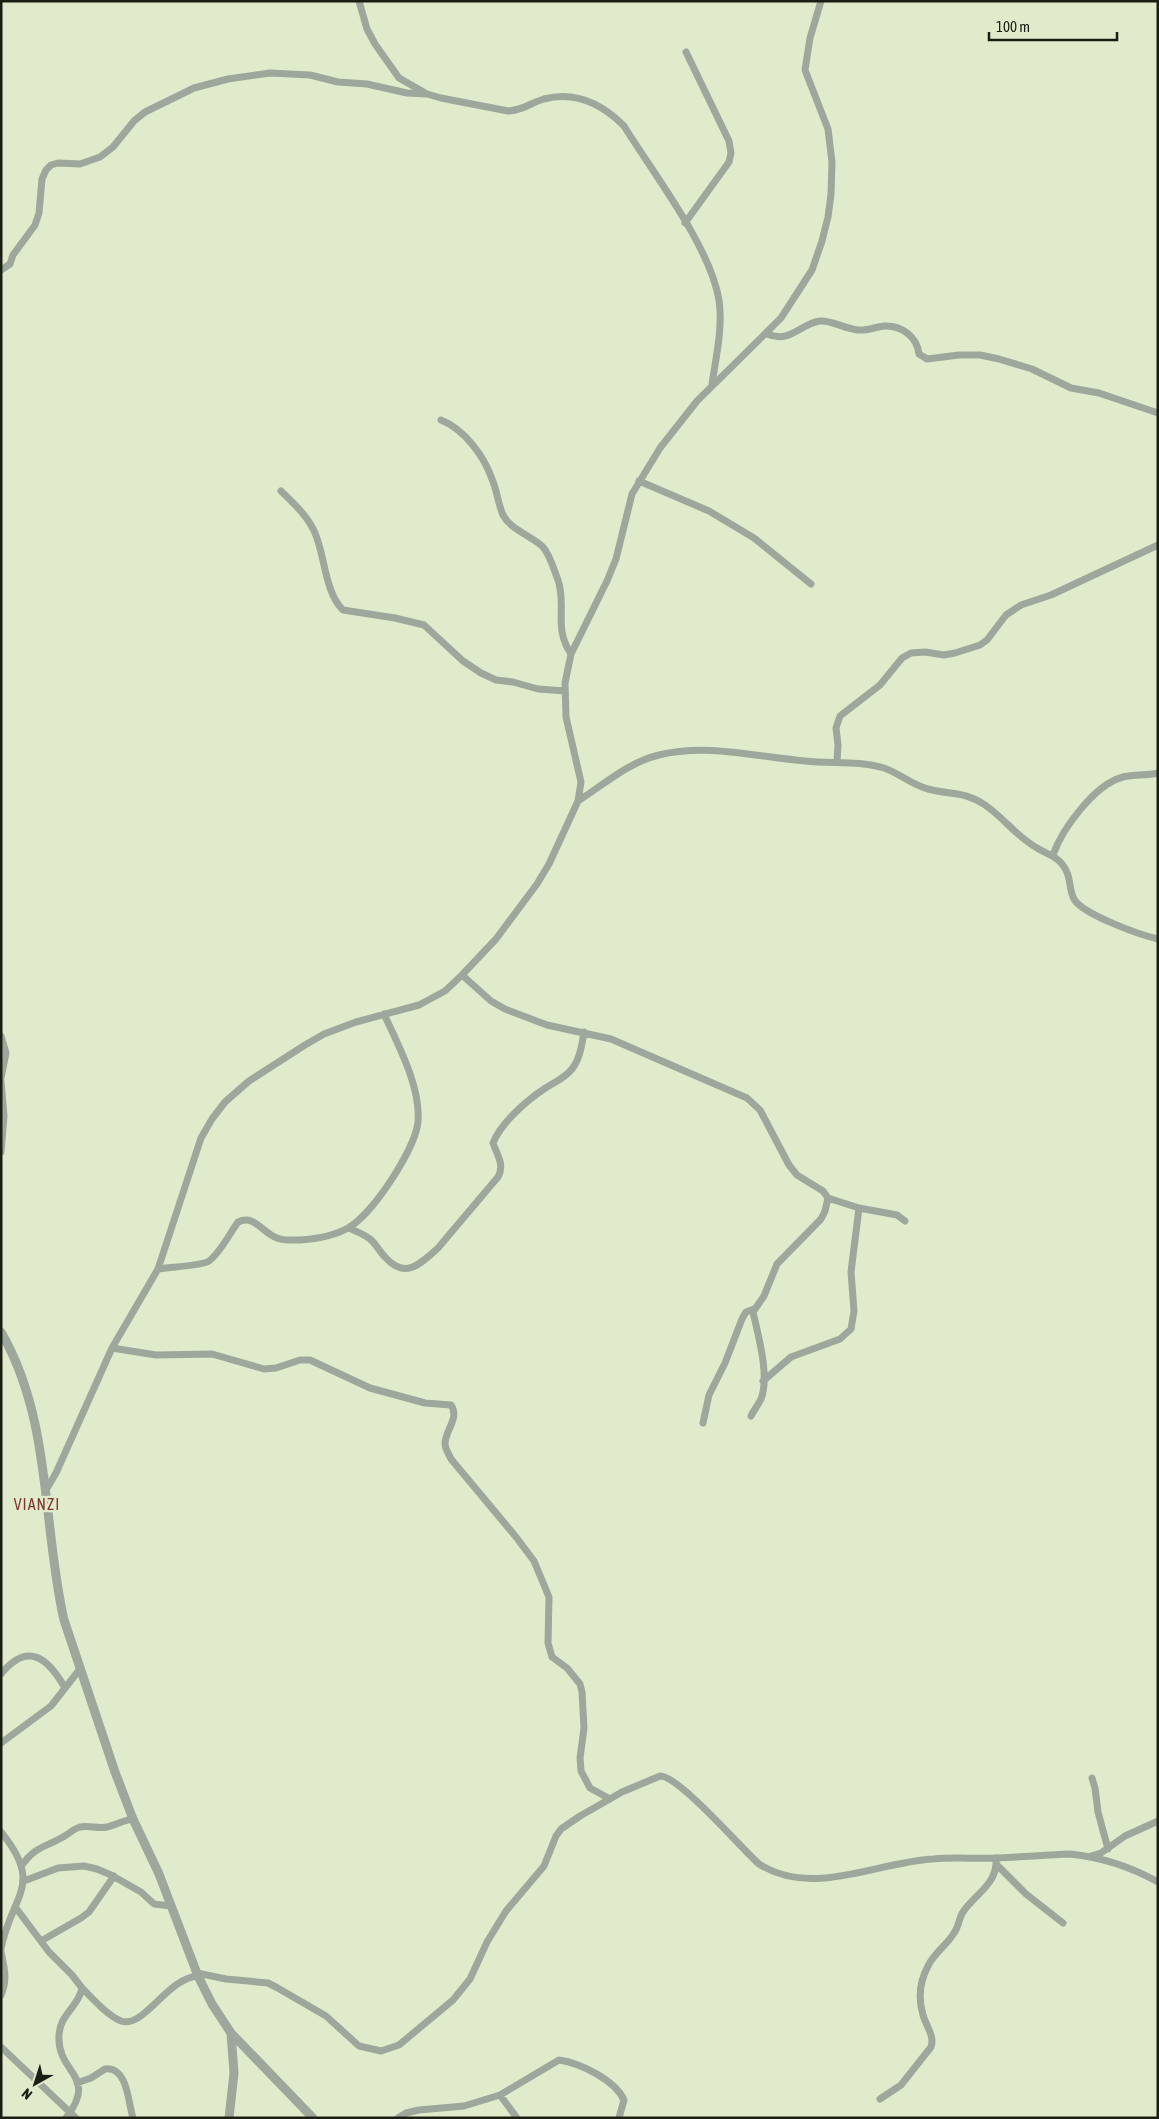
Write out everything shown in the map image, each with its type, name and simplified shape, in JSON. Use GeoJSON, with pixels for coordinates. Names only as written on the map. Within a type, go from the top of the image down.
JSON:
{"type":"FeatureCollection","features":[{"type":"Feature","properties":{"kind":"street"},"geometry":{"type":"LineString","coordinates":[[359,1],[367,29],[392,72],[427,94]]}},
{"type":"Feature","properties":{"kind":"street"},"geometry":{"type":"LineString","coordinates":[[46,1490],[56,1473],[112,1348],[158,1269],[201,1138],[225,1102],[249,1081],[324,1034],[426,1002],[445,991],[496,939],[549,864],[578,801],[580,773],[568,731],[564,691],[571,654],[616,559],[629,502],[639,481],[660,448],[712,384],[766,334],[796,297],[812,270],[828,217],[832,162],[828,129],[805,70],[810,38],[822,1]]}},
{"type":"Feature","properties":{"kind":"street"},"geometry":{"type":"LineString","coordinates":[[685,223],[729,162],[731,153],[729,141],[686,52]]}},
{"type":"Feature","properties":{"kind":"street"},"geometry":{"type":"LineString","coordinates":[[1,270],[10,264],[13,255],[35,225],[39,213],[42,179],[46,170],[51,165],[58,163],[80,164],[100,157],[145,112],[194,88],[228,79],[270,73],[310,75],[338,82],[367,84],[508,111],[520,110],[544,99],[570,96],[579,97],[596,104],[612,114],[624,126],[685,223],[709,268],[719,302],[718,342],[712,384]]}},
{"type":"Feature","properties":{"kind":"street"},"geometry":{"type":"LineString","coordinates":[[766,334],[774,337],[783,337],[817,322],[824,321],[858,330],[886,326],[896,328],[910,335],[916,342],[919,354],[927,359],[960,355],[980,355],[999,359],[1032,369],[1071,388],[1099,393],[1158,413]]}},
{"type":"Feature","properties":{"kind":"street"},"geometry":{"type":"LineString","coordinates":[[441,420],[454,427],[486,463],[504,516],[509,523],[542,546],[547,552],[561,591],[561,634],[564,644],[571,654]]}},
{"type":"Feature","properties":{"kind":"street"},"geometry":{"type":"LineString","coordinates":[[639,481],[709,510],[754,538],[811,584]]}},
{"type":"Feature","properties":{"kind":"street"},"geometry":{"type":"LineString","coordinates":[[281,491],[313,529],[332,592],[337,604],[343,610],[395,618],[424,625],[463,661],[481,673],[496,680],[564,691]]}},
{"type":"Feature","properties":{"kind":"street"},"geometry":{"type":"LineString","coordinates":[[837,761],[836,728],[840,716],[880,685],[902,658],[918,653],[955,653],[980,645],[987,640],[1006,615],[1021,605],[1051,595],[1158,545]]}},
{"type":"Feature","properties":{"kind":"street"},"geometry":{"type":"LineString","coordinates":[[578,801],[640,762],[658,755],[678,751],[730,750],[807,762],[837,761],[864,763],[884,768],[927,789],[962,794],[975,798],[993,811],[1023,839],[1053,855],[1067,870],[1071,881],[1073,898],[1084,909],[1142,936],[1158,939]]}},
{"type":"Feature","properties":{"kind":"street"},"geometry":{"type":"LineString","coordinates":[[1053,855],[1075,817],[1101,789],[1123,777],[1158,773]]}},
{"type":"Feature","properties":{"kind":"street"},"geometry":{"type":"LineString","coordinates":[[462,975],[487,998],[505,1009],[547,1024],[599,1035],[623,1043],[670,1066],[747,1098],[760,1110],[789,1165],[797,1175],[823,1191],[828,1198],[859,1208],[897,1215],[905,1221]]}},
{"type":"Feature","properties":{"kind":"street"},"geometry":{"type":"LineString","coordinates":[[158,1269],[206,1262],[214,1256],[238,1222],[244,1219],[251,1220],[268,1234],[284,1240],[319,1237],[349,1228],[362,1216],[396,1173],[412,1146],[418,1122],[414,1091],[406,1063],[384,1014]]}},
{"type":"Feature","properties":{"kind":"street"},"geometry":{"type":"LineString","coordinates":[[349,1228],[370,1239],[390,1263],[400,1269],[407,1270],[426,1258],[451,1233],[502,1170],[502,1164],[493,1143],[497,1133],[507,1121],[535,1096],[573,1068],[581,1049],[584,1032]]}},
{"type":"Feature","properties":{"kind":"street"},"geometry":{"type":"LineString","coordinates":[[1,1036],[6,1053],[1,1080],[4,1116],[1,1152]]}},
{"type":"Feature","properties":{"kind":"street"},"geometry":{"type":"LineString","coordinates":[[751,1416],[761,1398],[763,1381],[762,1347],[752,1312],[766,1291],[777,1264],[820,1219],[825,1211],[828,1198]]}},
{"type":"Feature","properties":{"kind":"street"},"geometry":{"type":"LineString","coordinates":[[763,1381],[791,1358],[840,1339],[851,1329],[854,1312],[851,1272],[859,1208]]}},
{"type":"Feature","properties":{"kind":"street"},"geometry":{"type":"LineString","coordinates":[[702,1423],[709,1395],[725,1363],[742,1319],[746,1312],[754,1309]]}},
{"type":"Feature","properties":{"kind":"street"},"geometry":{"type":"LineString","coordinates":[[1,1332],[18,1366],[34,1416],[46,1490],[58,1595],[64,1620],[133,1820],[159,1874],[198,1974],[212,2004],[231,2033],[313,2118]]}},
{"type":"Feature","properties":{"kind":"street"},"geometry":{"type":"LineString","coordinates":[[112,1348],[148,1354],[212,1354],[264,1368],[276,1368],[300,1360],[310,1360],[370,1388],[425,1402],[451,1404],[454,1414],[445,1442],[446,1449],[451,1459],[516,1537],[537,1568],[549,1597],[548,1643],[552,1657],[567,1668],[580,1684],[582,1692],[584,1728],[580,1758],[581,1771],[590,1788],[610,1799]]}},
{"type":"Feature","properties":{"kind":"street"},"geometry":{"type":"LineString","coordinates":[[1,1674],[8,1666],[22,1656],[34,1655],[48,1663],[66,1688]]}},
{"type":"Feature","properties":{"kind":"street"},"geometry":{"type":"LineString","coordinates":[[1,1743],[44,1712],[80,1669]]}},
{"type":"Feature","properties":{"kind":"street"},"geometry":{"type":"LineString","coordinates":[[16,1908],[40,1941],[82,1988],[113,2017],[123,2022],[138,2019],[160,1997],[181,1980],[198,1974],[268,1983],[326,2016],[358,2046],[372,2050],[390,2049],[400,2045],[453,2000],[463,1989],[470,1979],[487,1942],[506,1911],[544,1866],[556,1836],[561,1829],[610,1799],[647,1782],[666,1776],[704,1808],[759,1864],[772,1872],[796,1878],[841,1877],[893,1864],[932,1859],[996,1862],[1070,1854],[1090,1856],[1130,1869],[1158,1882]]}},
{"type":"Feature","properties":{"kind":"street"},"geometry":{"type":"LineString","coordinates":[[1092,1778],[1098,1812],[1108,1849]]}},
{"type":"Feature","properties":{"kind":"street"},"geometry":{"type":"LineString","coordinates":[[22,1865],[35,1850],[75,1829],[93,1826],[103,1828],[113,1826],[123,1820],[133,1820]]}},
{"type":"Feature","properties":{"kind":"street"},"geometry":{"type":"LineString","coordinates":[[1090,1856],[1108,1849],[1125,1836],[1158,1821]]}},
{"type":"Feature","properties":{"kind":"street"},"geometry":{"type":"LineString","coordinates":[[1,1832],[20,1860],[24,1881],[16,1908],[3,1938],[1,1950],[6,1978],[1,1994]]}},
{"type":"Feature","properties":{"kind":"street"},"geometry":{"type":"LineString","coordinates":[[996,1862],[1026,1894],[1063,1923]]}},
{"type":"Feature","properties":{"kind":"street"},"geometry":{"type":"LineString","coordinates":[[880,2099],[901,2085],[931,2047],[933,2042],[923,2015],[921,2002],[920,1988],[923,1977],[932,1959],[954,1934],[964,1911],[991,1882],[996,1862]]}},
{"type":"Feature","properties":{"kind":"street"},"geometry":{"type":"LineString","coordinates":[[24,1881],[58,1868],[71,1866],[97,1869],[114,1876],[140,1892],[154,1904],[171,1906]]}},
{"type":"Feature","properties":{"kind":"street"},"geometry":{"type":"LineString","coordinates":[[40,1941],[89,1912],[114,1876]]}},
{"type":"Feature","properties":{"kind":"street"},"geometry":{"type":"LineString","coordinates":[[68,2115],[79,2098],[80,2088],[66,2061],[59,2036],[64,2018],[80,1996],[82,1988]]}},
{"type":"Feature","properties":{"kind":"street"},"geometry":{"type":"LineString","coordinates":[[229,2118],[234,2073],[231,2033]]}},
{"type":"Feature","properties":{"kind":"street"},"geometry":{"type":"LineString","coordinates":[[1,2047],[68,2115],[76,2118]]}},
{"type":"Feature","properties":{"kind":"street"},"geometry":{"type":"LineString","coordinates":[[398,2118],[406,2113],[419,2110],[458,2107],[500,2095],[559,2060],[565,2061],[615,2086],[624,2100],[618,2118]]}},
{"type":"Feature","properties":{"kind":"street"},"geometry":{"type":"LineString","coordinates":[[77,2083],[91,2078],[105,2069],[114,2070],[128,2092],[133,2118]]}},
{"type":"Feature","properties":{"kind":"street"},"geometry":{"type":"LineString","coordinates":[[500,2095],[517,2118]]}},
{"type":"Feature","properties":{"kind":"district","name":"VIANZI"},"geometry":{"type":"Point","coordinates":[37,1504]}}]}
